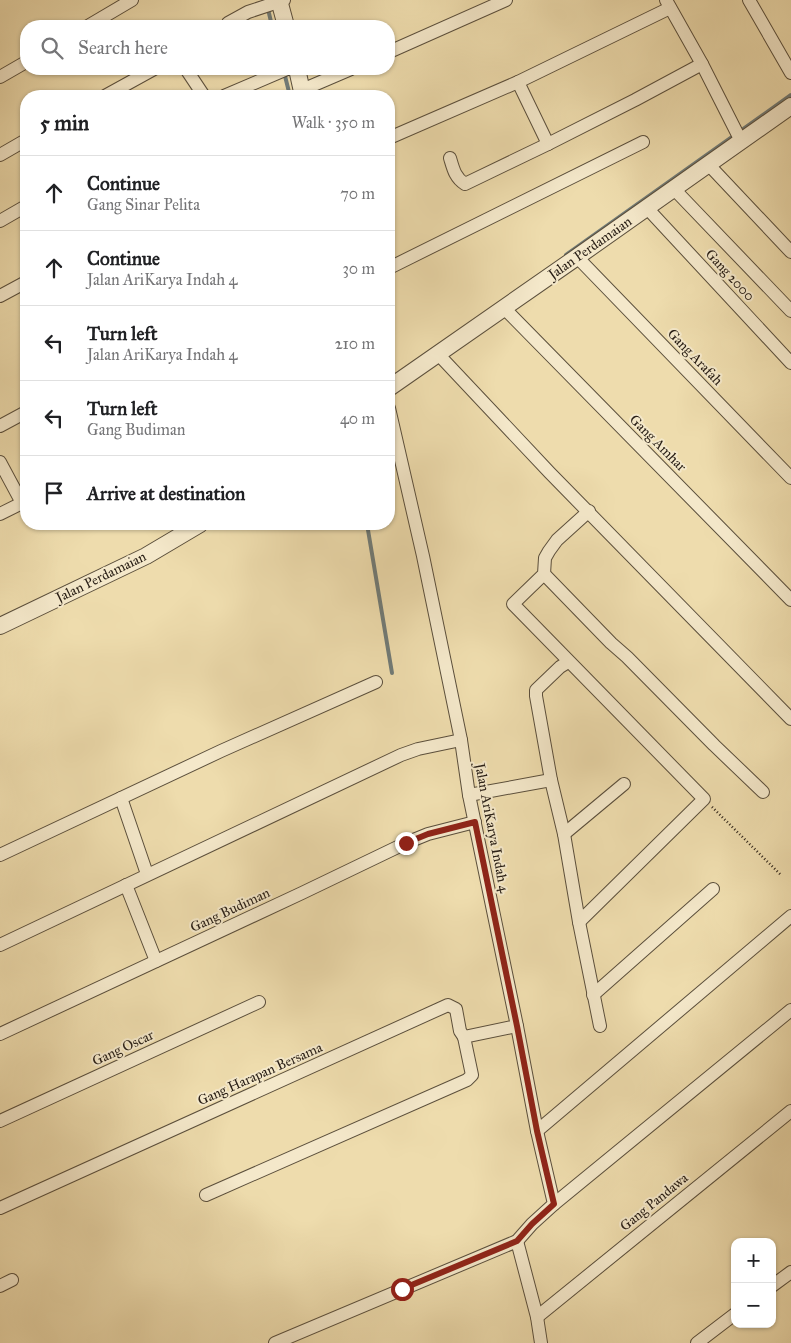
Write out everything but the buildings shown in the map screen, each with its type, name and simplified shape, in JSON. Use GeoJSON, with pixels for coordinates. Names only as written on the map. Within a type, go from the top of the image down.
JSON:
{"type":"FeatureCollection","features":[{"type":"Feature","properties":{"kind":"street"},"geometry":{"type":"LineString","coordinates":[[98,20],[132,0]]}},
{"type":"Feature","properties":{"kind":"street"},"geometry":{"type":"LineString","coordinates":[[395,49],[506,0]]}},
{"type":"Feature","properties":{"kind":"street"},"geometry":{"type":"LineString","coordinates":[[749,0],[791,72]]}},
{"type":"Feature","properties":{"kind":"street"},"geometry":{"type":"LineString","coordinates":[[233,20],[248,12],[276,2],[284,20]]}},
{"type":"Feature","properties":{"kind":"street"},"geometry":{"type":"LineString","coordinates":[[395,135],[518,82],[668,4],[702,64],[741,140]]}},
{"type":"Feature","properties":{"kind":"street"},"geometry":{"type":"LineString","coordinates":[[450,158],[458,178],[465,184],[635,100],[702,64]]}},
{"type":"Feature","properties":{"kind":"street"},"geometry":{"type":"LineString","coordinates":[[0,77],[20,65]]}},
{"type":"Feature","properties":{"kind":"street"},"geometry":{"type":"LineString","coordinates":[[116,90],[143,75]]}},
{"type":"Feature","properties":{"kind":"street"},"geometry":{"type":"LineString","coordinates":[[190,75],[200,90]]}},
{"type":"Feature","properties":{"kind":"street"},"geometry":{"type":"LineString","coordinates":[[238,90],[273,75]]}},
{"type":"Feature","properties":{"kind":"street"},"geometry":{"type":"LineString","coordinates":[[298,75],[301,90]]}},
{"type":"Feature","properties":{"kind":"street"},"geometry":{"type":"LineString","coordinates":[[308,90],[339,75]]}},
{"type":"Feature","properties":{"kind":"street"},"geometry":{"type":"LineString","coordinates":[[518,82],[548,144]]}},
{"type":"Feature","properties":{"kind":"street","name":"Jalan Perdamaian"},"geometry":{"type":"LineString","coordinates":[[395,384],[741,140],[789,112]]}},
{"type":"Feature","properties":{"kind":"street"},"geometry":{"type":"LineString","coordinates":[[395,265],[643,142]]}},
{"type":"Feature","properties":{"kind":"street"},"geometry":{"type":"LineString","coordinates":[[0,155],[20,143]]}},
{"type":"Feature","properties":{"kind":"street"},"geometry":{"type":"LineString","coordinates":[[708,164],[791,252]]}},
{"type":"Feature","properties":{"kind":"street"},"geometry":{"type":"LineString","coordinates":[[674,189],[791,311]]}},
{"type":"Feature","properties":{"kind":"street","name":"Gang 2000"},"geometry":{"type":"LineString","coordinates":[[647,208],[791,363]]}},
{"type":"Feature","properties":{"kind":"street"},"geometry":{"type":"LineString","coordinates":[[0,221],[20,209]]}},
{"type":"Feature","properties":{"kind":"street","name":"Gang Arafah"},"geometry":{"type":"LineString","coordinates":[[577,257],[791,478]]}},
{"type":"Feature","properties":{"kind":"street"},"geometry":{"type":"LineString","coordinates":[[0,296],[20,285]]}},
{"type":"Feature","properties":{"kind":"street","name":"Gang Amhar"},"geometry":{"type":"LineString","coordinates":[[504,308],[791,600]]}},
{"type":"Feature","properties":{"kind":"street"},"geometry":{"type":"LineString","coordinates":[[438,354],[550,472],[791,719]]}},
{"type":"Feature","properties":{"kind":"street"},"geometry":{"type":"LineString","coordinates":[[0,426],[20,415]]}},
{"type":"Feature","properties":{"kind":"street","name":"Jalan AriKarya Indah 4"},"geometry":{"type":"LineString","coordinates":[[395,435],[461,740],[469,795],[537,1131],[554,1204]]}},
{"type":"Feature","properties":{"kind":"street"},"geometry":{"type":"LineString","coordinates":[[0,462],[20,495]]}},
{"type":"Feature","properties":{"kind":"street"},"geometry":{"type":"LineString","coordinates":[[0,514],[20,504]]}},
{"type":"Feature","properties":{"kind":"street"},"geometry":{"type":"LineString","coordinates":[[579,922],[704,799],[512,604],[544,574],[549,551],[589,511]]}},
{"type":"Feature","properties":{"kind":"street","name":"Jalan Perdamaian"},"geometry":{"type":"LineString","coordinates":[[0,626],[146,556],[190,530]]}},
{"type":"Feature","properties":{"kind":"street"},"geometry":{"type":"LineString","coordinates":[[544,574],[611,643],[628,657],[763,792]]}},
{"type":"Feature","properties":{"kind":"street"},"geometry":{"type":"LineString","coordinates":[[568,662],[560,667],[536,692],[551,780],[564,834],[600,1026]]}},
{"type":"Feature","properties":{"kind":"street"},"geometry":{"type":"LineString","coordinates":[[0,855],[221,751],[376,682]]}},
{"type":"Feature","properties":{"kind":"street"},"geometry":{"type":"LineString","coordinates":[[0,945],[401,755],[418,749],[461,740]]}},
{"type":"Feature","properties":{"kind":"street"},"geometry":{"type":"LineString","coordinates":[[469,795],[551,780]]}},
{"type":"Feature","properties":{"kind":"street"},"geometry":{"type":"LineString","coordinates":[[564,834],[624,784]]}},
{"type":"Feature","properties":{"kind":"street"},"geometry":{"type":"LineString","coordinates":[[121,798],[147,874]]}},
{"type":"Feature","properties":{"kind":"street","name":"Gang Budiman"},"geometry":{"type":"LineString","coordinates":[[0,1034],[406,843],[428,834],[475,822]]}},
{"type":"Feature","properties":{"kind":"street"},"geometry":{"type":"LineString","coordinates":[[126,885],[156,961]]}},
{"type":"Feature","properties":{"kind":"street"},"geometry":{"type":"LineString","coordinates":[[593,995],[713,889]]}},
{"type":"Feature","properties":{"kind":"street"},"geometry":{"type":"LineString","coordinates":[[537,1131],[791,916]]}},
{"type":"Feature","properties":{"kind":"street","name":"Gang Oscar"},"geometry":{"type":"LineString","coordinates":[[0,1121],[258,1002]]}},
{"type":"Feature","properties":{"kind":"street","name":"Gang Harapan Bersama"},"geometry":{"type":"LineString","coordinates":[[0,1208],[448,1005],[456,1009],[460,1031],[464,1037]]}},
{"type":"Feature","properties":{"kind":"street"},"geometry":{"type":"LineString","coordinates":[[275,1343],[517,1241],[554,1204],[791,1010]]}},
{"type":"Feature","properties":{"kind":"street"},"geometry":{"type":"LineString","coordinates":[[206,1195],[467,1080],[472,1075],[464,1037],[517,1026]]}},
{"type":"Feature","properties":{"kind":"street","name":"Gang Pandawa"},"geometry":{"type":"LineString","coordinates":[[537,1317],[791,1111]]}},
{"type":"Feature","properties":{"kind":"street"},"geometry":{"type":"LineString","coordinates":[[517,1241],[542,1343]]}},
{"type":"Feature","properties":{"kind":"street"},"geometry":{"type":"LineString","coordinates":[[776,1283],[791,1272]]}},
{"type":"Feature","properties":{"kind":"street"},"geometry":{"type":"LineString","coordinates":[[0,1286],[12,1280]]}},
{"type":"Feature","properties":{"kind":"street"},"geometry":{"type":"LineString","coordinates":[[697,1343],[731,1317]]}},
{"type":"Feature","properties":{"kind":"path"},"geometry":{"type":"LineString","coordinates":[[704,799],[781,875]]}},
{"type":"Feature","properties":{"kind":"waterway"},"geometry":{"type":"LineString","coordinates":[[268,9],[271,20]]}},
{"type":"Feature","properties":{"kind":"waterway"},"geometry":{"type":"LineString","coordinates":[[285,75],[288,90]]}},
{"type":"Feature","properties":{"kind":"waterway"},"geometry":{"type":"LineString","coordinates":[[566,255],[791,95]]}},
{"type":"Feature","properties":{"kind":"waterway"},"geometry":{"type":"LineString","coordinates":[[368,530],[392,673]]}},
{"type":"Feature","properties":{"kind":"route"},"geometry":{"type":"LineString","coordinates":[[402,1289],[517,1241],[554,1204],[537,1131],[475,822],[428,834],[406,843]]}}]}
